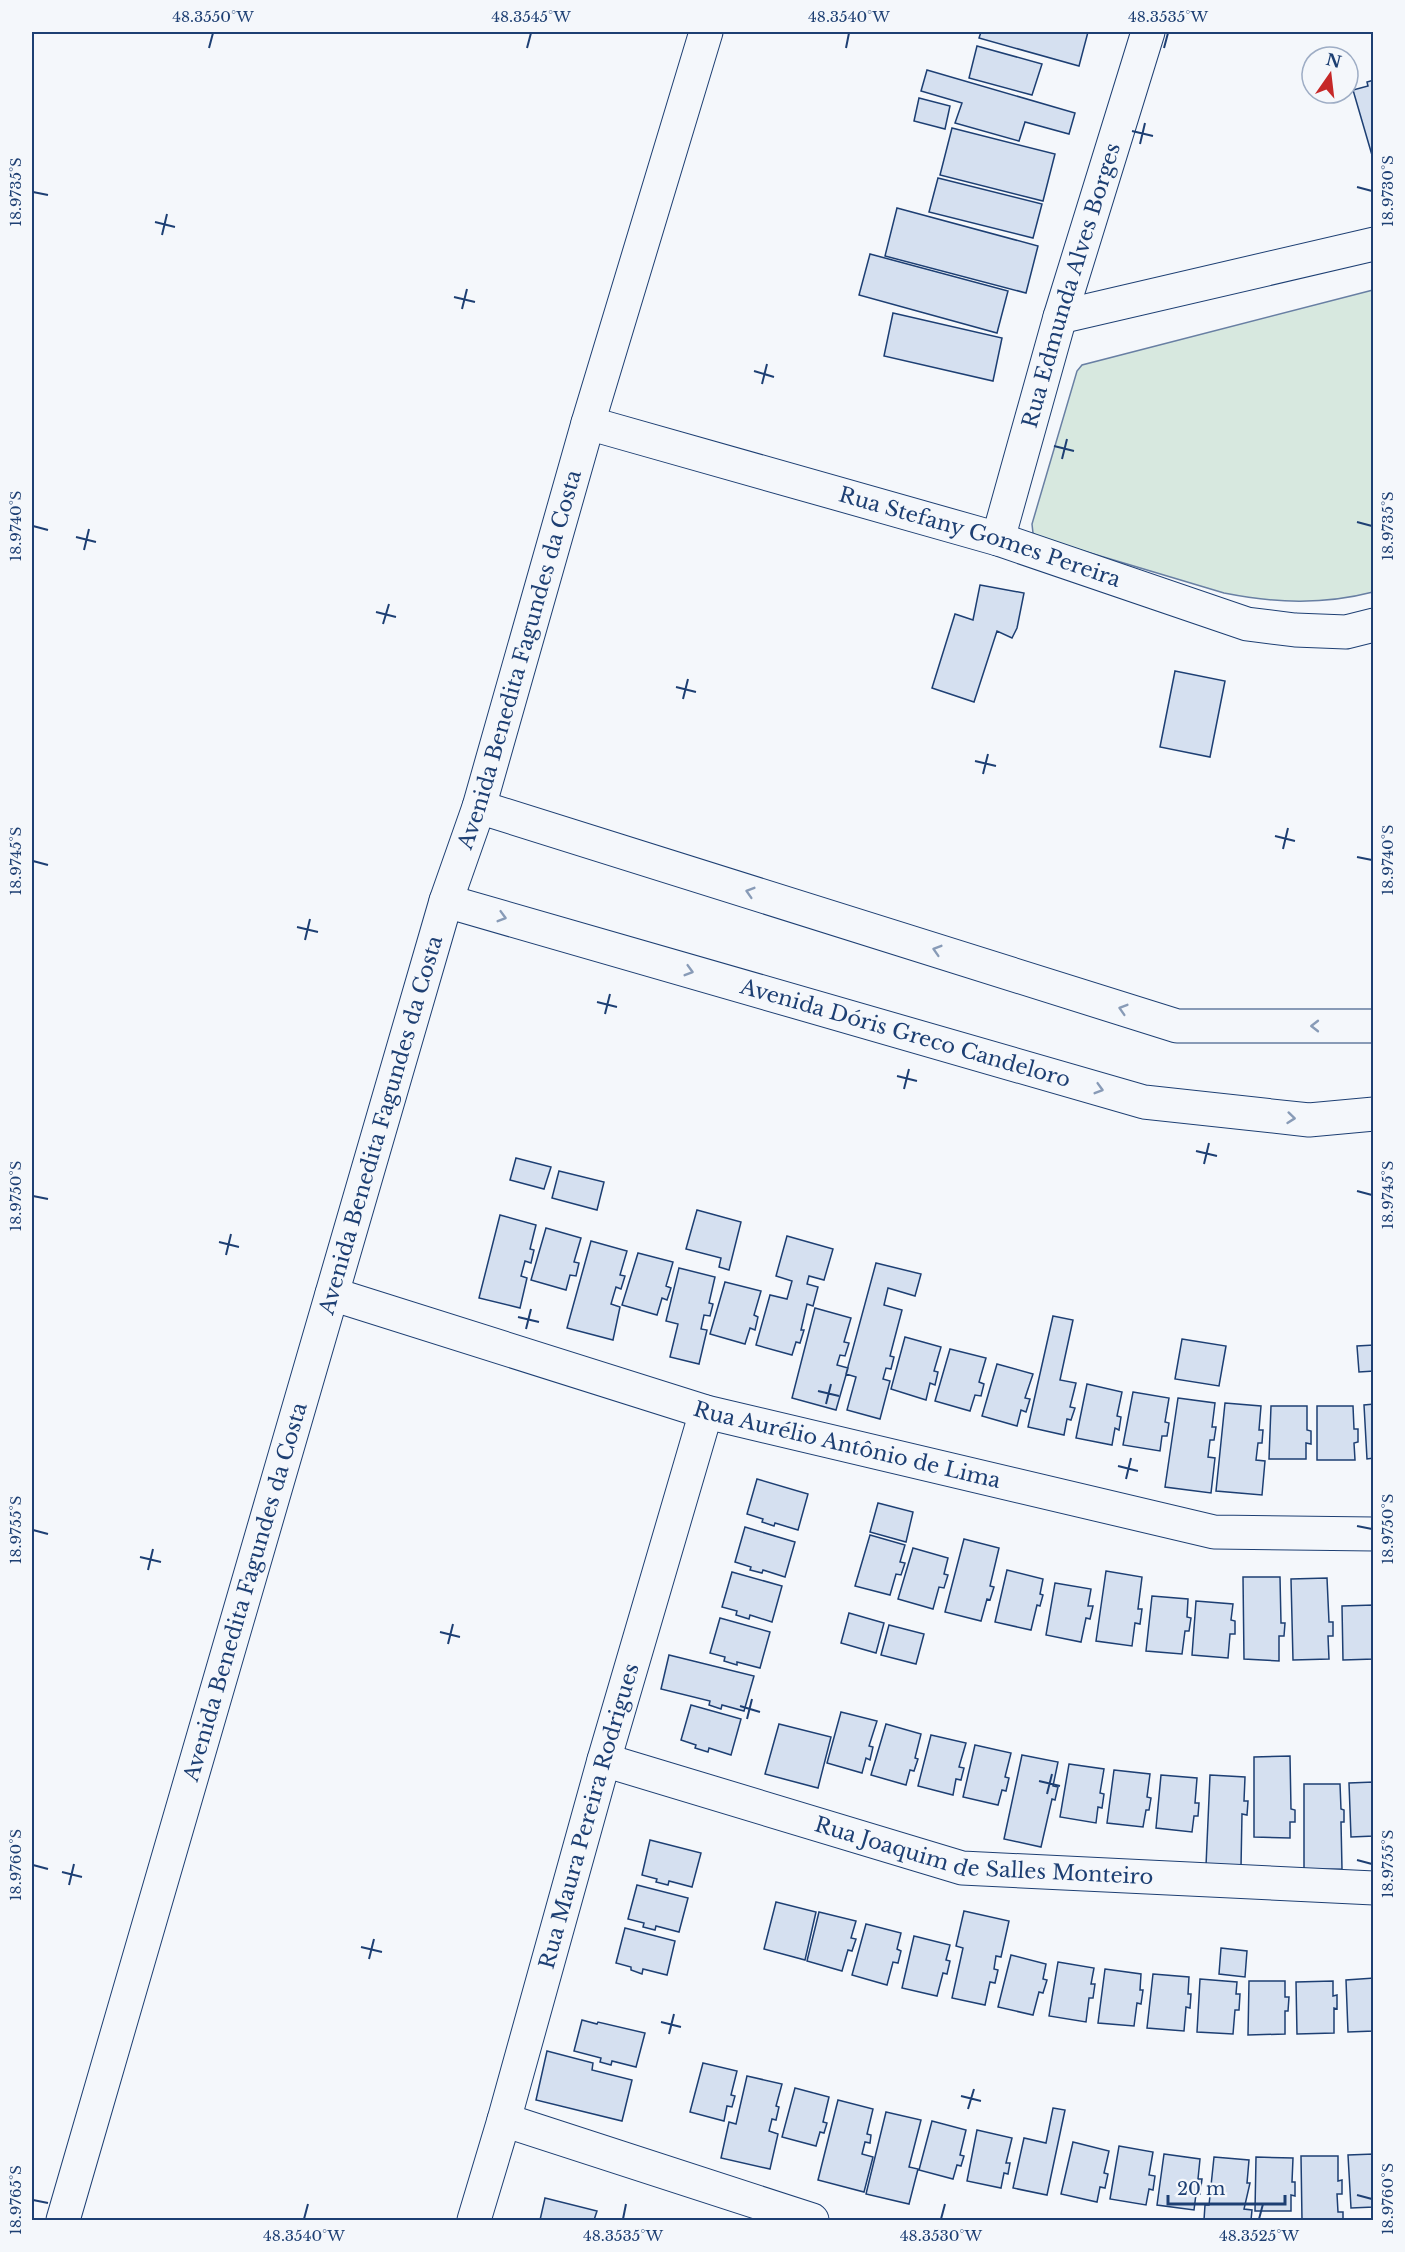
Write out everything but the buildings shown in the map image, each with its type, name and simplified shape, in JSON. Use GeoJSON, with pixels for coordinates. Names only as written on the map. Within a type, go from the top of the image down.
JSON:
{"type":"FeatureCollection","features":[{"type":"Feature","properties":{"kind":"street","name":"Avenida Benedita Fagundes da Costa"},"geometry":{"type":"LineString","coordinates":[[63,2220],[446,901],[479,807],[588,423],[706,32]]}},
{"type":"Feature","properties":{"kind":"street","name":"Rua Edmunda Alves Borges"},"geometry":{"type":"LineString","coordinates":[[998,539],[1060,316],[1148,32]]}},
{"type":"Feature","properties":{"kind":"street"},"geometry":{"type":"LineString","coordinates":[[1060,316],[1374,244]]}},
{"type":"Feature","properties":{"kind":"street","name":"Rua Stefany Gomes Pereira"},"geometry":{"type":"LineString","coordinates":[[588,423],[998,539],[1247,624],[1295,630],[1346,632],[1374,626]]}},
{"type":"Feature","properties":{"kind":"street"},"geometry":{"type":"LineString","coordinates":[[479,807],[1177,1026],[1374,1026]]}},
{"type":"Feature","properties":{"kind":"street","name":"Avenida Dóris Greco Candeloro"},"geometry":{"type":"LineString","coordinates":[[446,901],[1144,1102],[1309,1120],[1374,1114]]}},
{"type":"Feature","properties":{"kind":"street","name":"Rua Aurélio Antônio de Lima"},"geometry":{"type":"LineString","coordinates":[[333,1294],[706,1412],[1214,1532],[1374,1534]]}},
{"type":"Feature","properties":{"kind":"street","name":"Rua Maura Pereira Rodrigues"},"geometry":{"type":"LineString","coordinates":[[474,2220],[504,2120],[603,1760],[706,1412]]}},
{"type":"Feature","properties":{"kind":"street","name":"Rua Joaquim de Salles Monteiro"},"geometry":{"type":"LineString","coordinates":[[603,1760],[962,1868],[1374,1888]]}},
{"type":"Feature","properties":{"kind":"street"},"geometry":{"type":"LineString","coordinates":[[504,2120],[812,2220]]}},
{"type":"Feature","properties":{"kind":"shaded area"},"geometry":{"type":"Polygon","coordinates":[[[1373,290],[1373,592],[1317,601],[1280,601],[1224,593],[1040,538],[1033,533],[1032,524],[1077,371],[1082,365],[1373,290]]]}}]}
